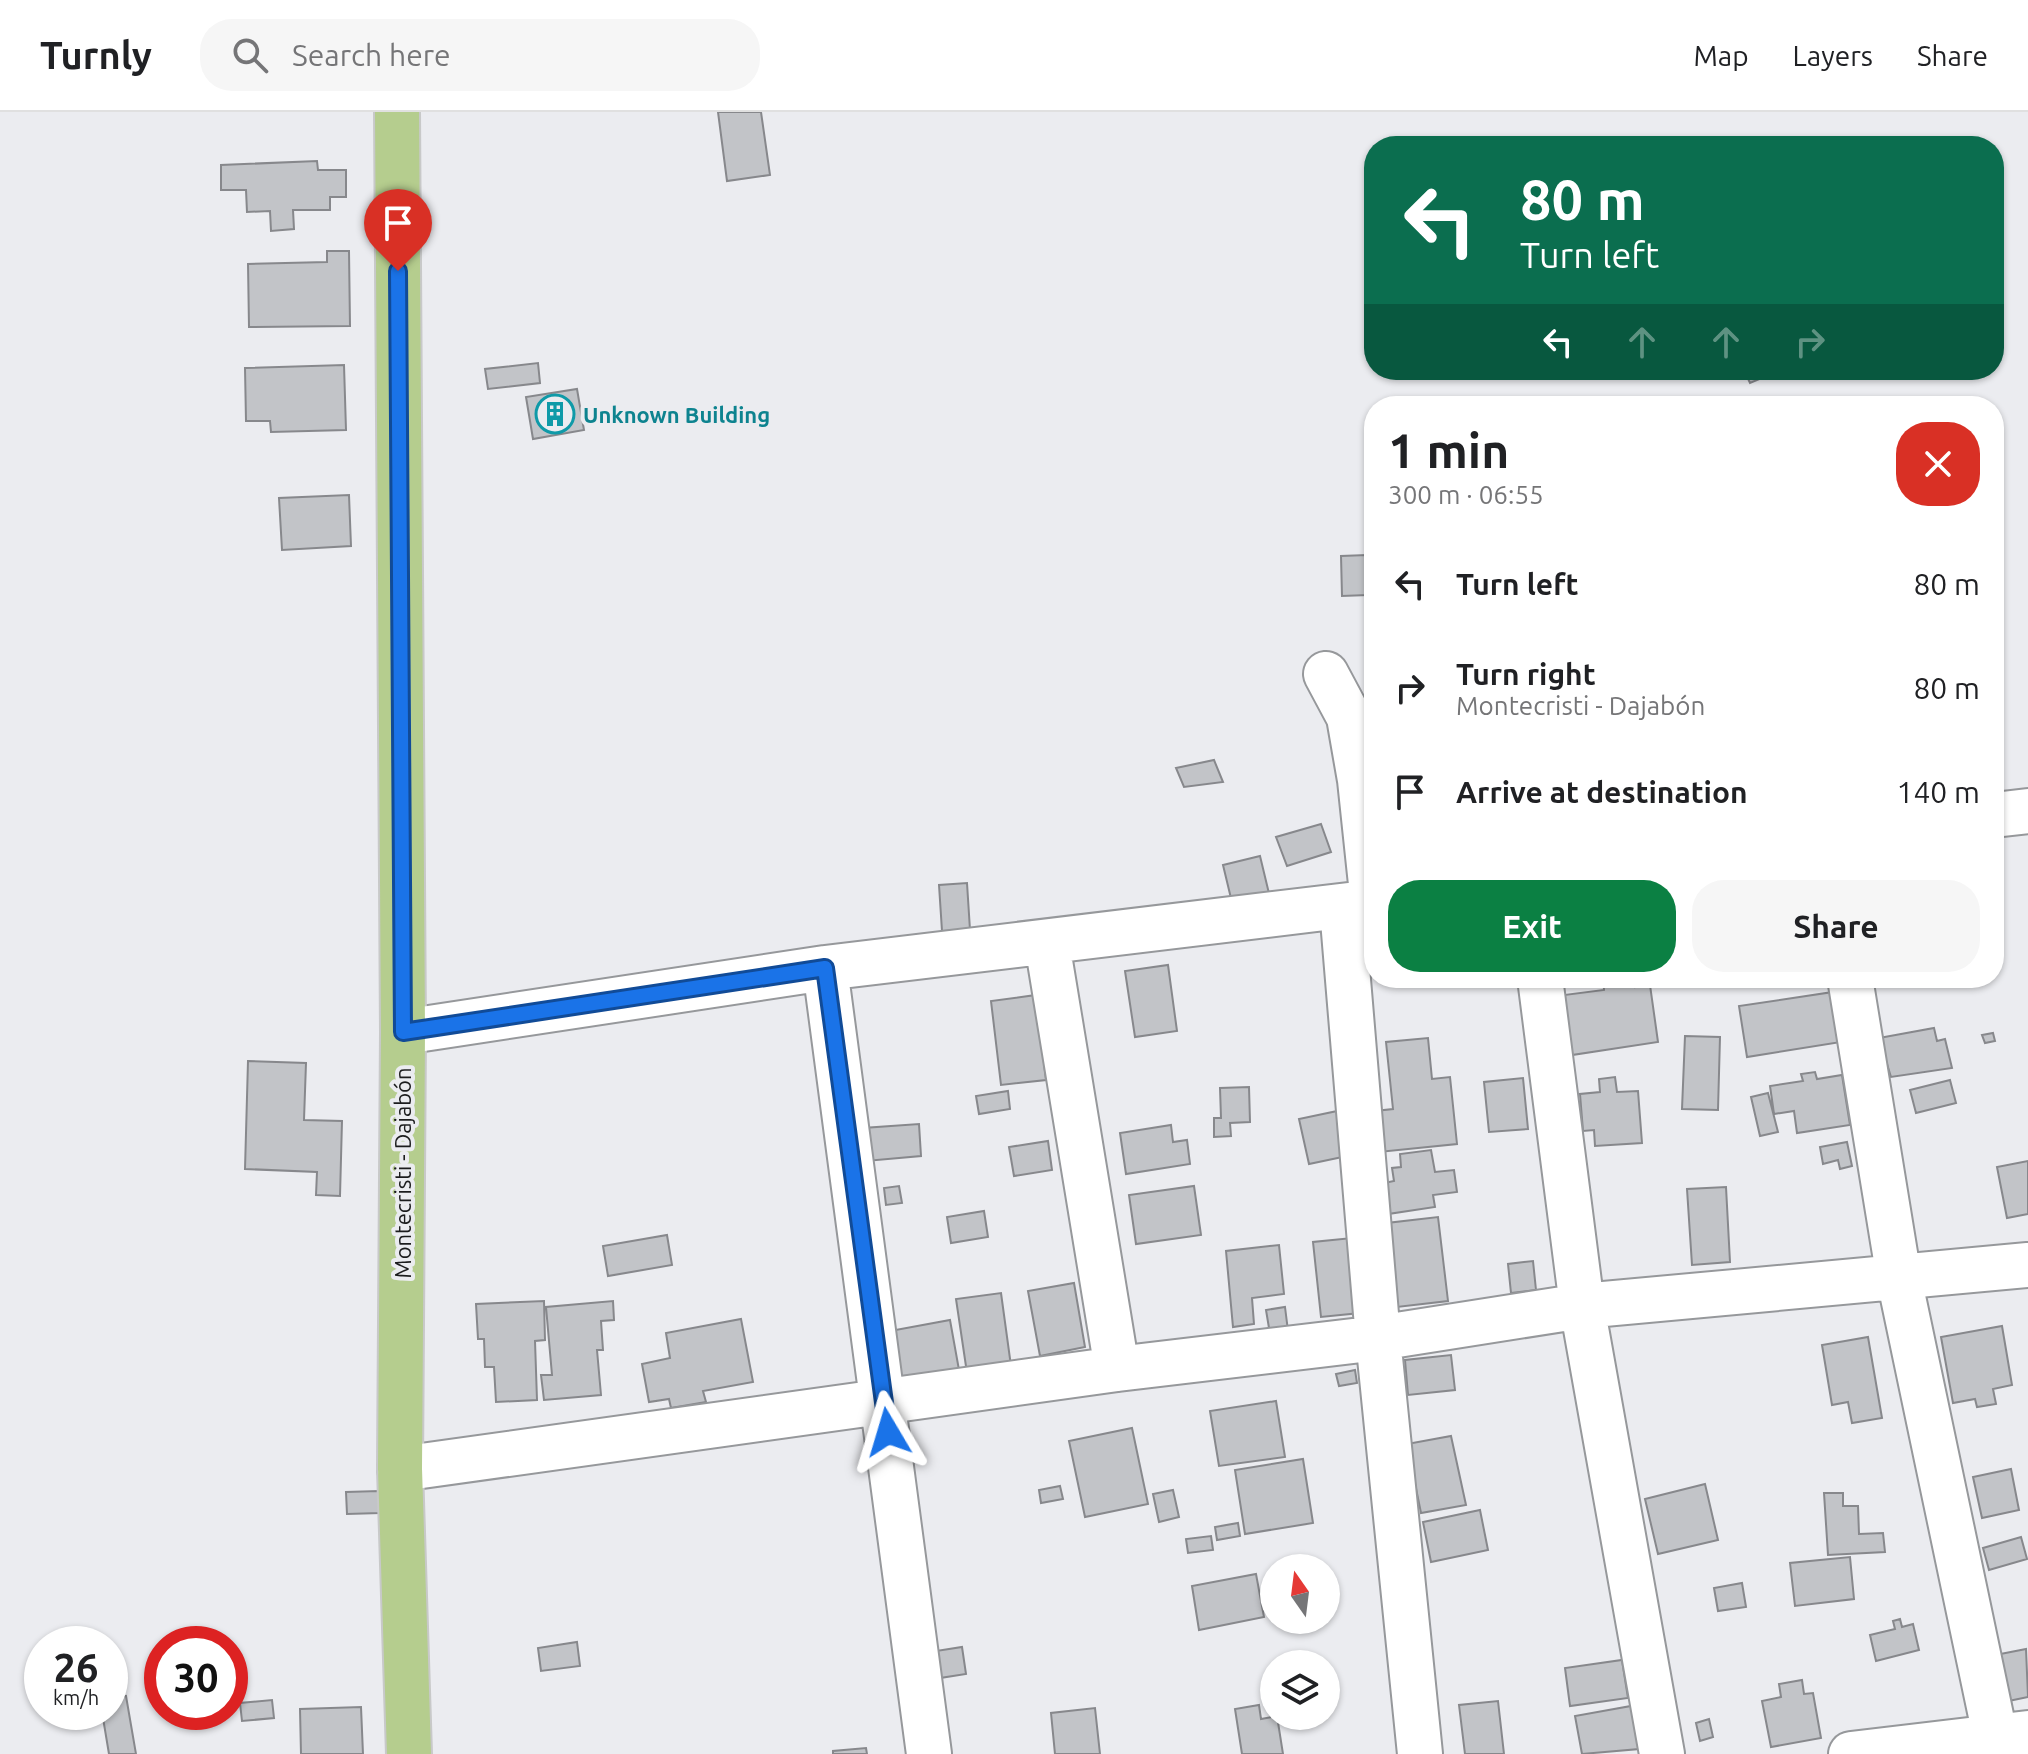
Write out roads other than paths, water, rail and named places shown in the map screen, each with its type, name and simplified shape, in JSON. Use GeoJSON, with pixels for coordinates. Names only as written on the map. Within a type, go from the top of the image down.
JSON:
{"type":"FeatureCollection","features":[{"type":"Feature","properties":{"kind":"main road","name":"Montecristi - Dajabón"},"geometry":{"type":"LineString","coordinates":[[397,112],[403,1032],[400,1469],[409,1754]]}},
{"type":"Feature","properties":{"kind":"street"},"geometry":{"type":"LineString","coordinates":[[1326,674],[1349,717],[1360,780],[1364,933]]}},
{"type":"Feature","properties":{"kind":"street"},"geometry":{"type":"LineString","coordinates":[[2004,814],[2028,811]]}},
{"type":"Feature","properties":{"kind":"street"},"geometry":{"type":"LineString","coordinates":[[403,1032],[825,968],[1363,904]]}},
{"type":"Feature","properties":{"kind":"street"},"geometry":{"type":"LineString","coordinates":[[1047,943],[1117,1369]]}},
{"type":"Feature","properties":{"kind":"street"},"geometry":{"type":"LineString","coordinates":[[825,968],[929,1754]]}},
{"type":"Feature","properties":{"kind":"street"},"geometry":{"type":"LineString","coordinates":[[1366,988],[1378,1338],[1420,1754]]}},
{"type":"Feature","properties":{"kind":"street"},"geometry":{"type":"LineString","coordinates":[[1541,988],[1582,1306],[1662,1754]]}},
{"type":"Feature","properties":{"kind":"street"},"geometry":{"type":"LineString","coordinates":[[1851,1754],[2008,1742],[1899,1278],[1852,988]]}},
{"type":"Feature","properties":{"kind":"street"},"geometry":{"type":"LineString","coordinates":[[400,1469],[1117,1369],[1378,1338],[1582,1306],[2028,1265]]}},
{"type":"Feature","properties":{"kind":"place","name":"Unknown Building"},"geometry":{"type":"Point","coordinates":[555,414]}}]}
